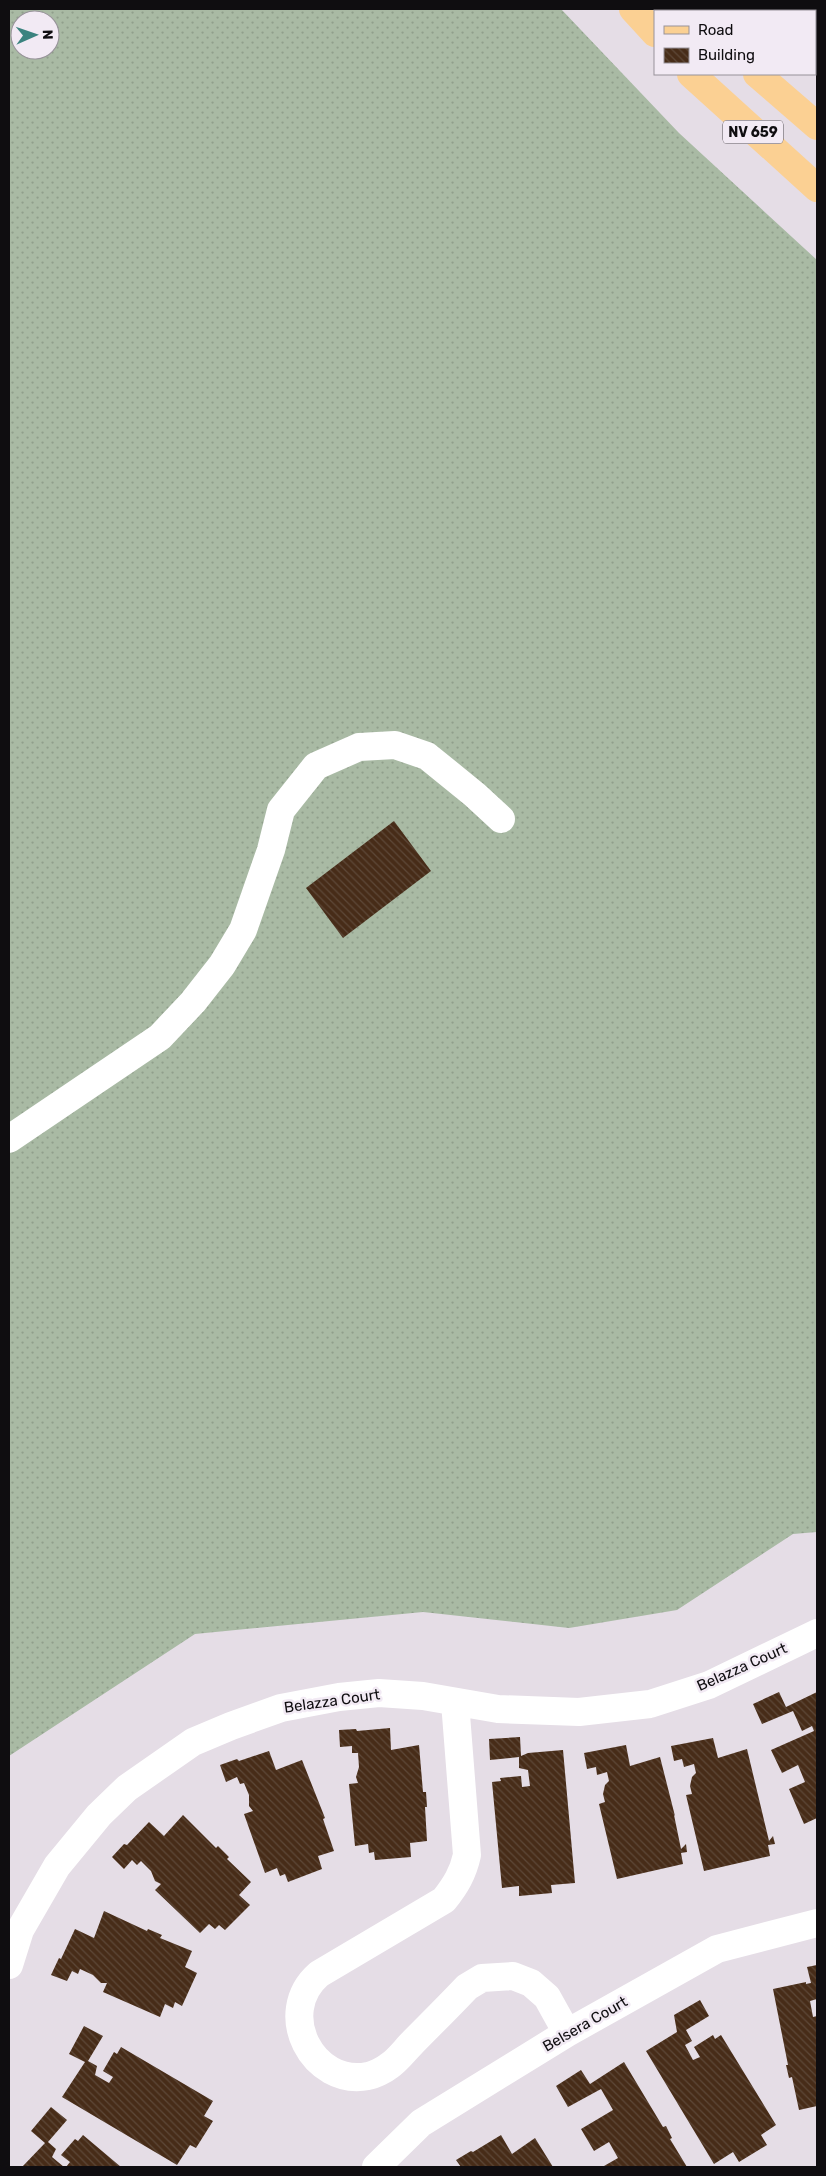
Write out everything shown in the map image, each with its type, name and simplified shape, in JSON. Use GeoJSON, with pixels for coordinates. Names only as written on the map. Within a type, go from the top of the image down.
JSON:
{"type":"FeatureCollection","features":[{"type":"Feature","properties":{"kind":"main road"},"geometry":{"type":"LineString","coordinates":[[633,9],[654,32]]}},
{"type":"Feature","properties":{"kind":"main road","name":"NV 659"},"geometry":{"type":"LineString","coordinates":[[692,75],[817,188]]}},
{"type":"Feature","properties":{"kind":"main road","name":"NV 659"},"geometry":{"type":"LineString","coordinates":[[757,75],[817,126]]}},
{"type":"Feature","properties":{"kind":"street"},"geometry":{"type":"LineString","coordinates":[[9,1139],[160,1037],[193,1002],[222,964],[243,930],[271,850],[282,810],[316,766],[359,747],[395,745],[427,756],[501,819]]}},
{"type":"Feature","properties":{"kind":"street","name":"Belazza Court"},"geometry":{"type":"LineString","coordinates":[[9,1966],[20,1930],[57,1866],[99,1815],[127,1788],[193,1742],[281,1708],[339,1697],[379,1693],[423,1696],[498,1709],[580,1712],[650,1704],[709,1684],[817,1633]]}},
{"type":"Feature","properties":{"kind":"street"},"geometry":{"type":"LineString","coordinates":[[455,1702],[467,1855],[463,1872],[457,1885],[444,1900],[319,1974],[309,1983],[302,1995],[298,2011],[300,2028],[307,2047],[318,2061],[334,2071],[349,2075],[368,2076],[389,2066],[467,1987],[482,1978],[513,1976],[531,1983],[547,1997],[567,2033]]}},
{"type":"Feature","properties":{"kind":"street","name":"Belsera Court"},"geometry":{"type":"LineString","coordinates":[[376,2167],[421,2123],[567,2033],[716,1949],[817,1923]]}},
{"type":"Feature","properties":{"kind":"green space"},"geometry":{"type":"Polygon","coordinates":[[[9,9],[561,9],[679,133],[817,260],[817,1532],[793,1534],[677,1610],[569,1628],[423,1612],[195,1634],[9,1756],[9,9]]]}},
{"type":"Feature","properties":{"kind":"building"},"geometry":{"type":"Polygon","coordinates":[[[394,821],[431,871],[343,938],[306,888],[394,821]]]}},
{"type":"Feature","properties":{"kind":"building"},"geometry":{"type":"Polygon","coordinates":[[[779,1692],[786,1707],[817,1692],[817,1818],[804,1824],[789,1789],[805,1782],[798,1765],[782,1773],[771,1750],[814,1731],[812,1726],[802,1731],[793,1711],[762,1724],[753,1704],[779,1692]]]}},
{"type":"Feature","properties":{"kind":"building"},"geometry":{"type":"Polygon","coordinates":[[[390,1728],[391,1750],[419,1745],[423,1792],[426,1792],[427,1841],[410,1843],[411,1857],[375,1860],[374,1852],[369,1853],[368,1844],[355,1846],[349,1784],[358,1783],[356,1777],[359,1767],[358,1753],[352,1753],[352,1746],[340,1747],[339,1730],[356,1729],[357,1731],[390,1728]]]}},
{"type":"Feature","properties":{"kind":"building"},"geometry":{"type":"Polygon","coordinates":[[[520,1737],[521,1756],[528,1753],[563,1750],[575,1883],[551,1885],[552,1893],[519,1896],[519,1886],[502,1888],[492,1782],[501,1781],[500,1778],[521,1776],[522,1787],[530,1786],[528,1770],[519,1768],[519,1757],[490,1760],[489,1739],[520,1737]]]}},
{"type":"Feature","properties":{"kind":"building"},"geometry":{"type":"Polygon","coordinates":[[[713,1738],[718,1758],[747,1749],[769,1841],[773,1836],[775,1844],[768,1845],[770,1856],[704,1871],[686,1795],[692,1794],[690,1786],[692,1777],[696,1773],[694,1764],[684,1767],[682,1759],[674,1761],[671,1746],[713,1738]]]}},
{"type":"Feature","properties":{"kind":"building"},"geometry":{"type":"Polygon","coordinates":[[[626,1745],[630,1766],[660,1757],[681,1849],[686,1844],[687,1852],[681,1853],[683,1864],[617,1879],[599,1804],[605,1802],[603,1794],[605,1785],[609,1781],[607,1772],[597,1775],[596,1767],[587,1769],[584,1753],[626,1745]]]}},
{"type":"Feature","properties":{"kind":"building"},"geometry":{"type":"Polygon","coordinates":[[[269,1751],[276,1770],[302,1760],[325,1818],[323,1819],[334,1851],[318,1856],[322,1869],[288,1882],[285,1874],[280,1876],[277,1868],[265,1873],[244,1814],[253,1811],[249,1806],[249,1795],[244,1783],[240,1784],[237,1777],[226,1782],[220,1765],[269,1751]]]}},
{"type":"Feature","properties":{"kind":"building"},"geometry":{"type":"Polygon","coordinates":[[[183,1815],[216,1848],[218,1846],[229,1857],[227,1859],[251,1882],[239,1895],[250,1905],[225,1930],[219,1925],[215,1929],[209,1924],[200,1933],[155,1890],[161,1884],[155,1881],[151,1871],[141,1861],[137,1865],[132,1860],[124,1869],[112,1857],[124,1844],[127,1845],[149,1822],[164,1836],[183,1815]]]}},
{"type":"Feature","properties":{"kind":"building"},"geometry":{"type":"Polygon","coordinates":[[[104,1911],[147,1931],[148,1929],[162,1935],[160,1938],[192,1951],[185,1967],[197,1973],[182,2006],[175,2002],[173,2008],[165,2004],[160,2017],[103,1992],[107,1983],[101,1983],[93,1975],[80,1969],[78,1974],[72,1971],[67,1981],[51,1975],[75,1929],[94,1938],[104,1911]]]}},
{"type":"Feature","properties":{"kind":"building"},"geometry":{"type":"Polygon","coordinates":[[[817,1965],[817,1999],[810,2001],[813,2017],[817,2016],[817,2106],[799,2110],[792,2077],[789,2078],[786,2065],[788,2065],[773,1989],[806,1982],[806,1984],[811,1983],[807,1967],[817,1965]]]}},
{"type":"Feature","properties":{"kind":"building"},"geometry":{"type":"Polygon","coordinates":[[[700,2000],[709,2016],[686,2030],[692,2041],[685,2045],[693,2060],[700,2057],[694,2047],[713,2035],[715,2039],[721,2035],[776,2125],[761,2135],[767,2145],[739,2162],[733,2152],[714,2164],[646,2051],[677,2032],[674,2015],[700,2000]]]}},
{"type":"Feature","properties":{"kind":"building"},"geometry":{"type":"Polygon","coordinates":[[[84,2026],[103,2036],[88,2061],[97,2066],[95,2075],[109,2083],[113,2077],[103,2071],[114,2052],[117,2054],[121,2047],[213,2101],[204,2116],[213,2121],[196,2148],[190,2145],[177,2165],[62,2097],[85,2062],[69,2054],[84,2026]]]}},
{"type":"Feature","properties":{"kind":"building"},"geometry":{"type":"Polygon","coordinates":[[[624,2062],[663,2127],[666,2126],[672,2138],[670,2139],[687,2167],[605,2167],[618,2158],[609,2142],[594,2151],[581,2129],[613,2110],[601,2089],[568,2107],[556,2086],[581,2070],[590,2084],[624,2062]]]}},
{"type":"Feature","properties":{"kind":"building"},"geometry":{"type":"Polygon","coordinates":[[[51,2107],[67,2120],[48,2142],[56,2149],[52,2157],[64,2167],[22,2167],[45,2143],[31,2131],[51,2107]]]}},
{"type":"Feature","properties":{"kind":"building"},"geometry":{"type":"Polygon","coordinates":[[[83,2135],[121,2167],[66,2167],[70,2162],[61,2155],[75,2139],[78,2141],[83,2135]]]}},
{"type":"Feature","properties":{"kind":"building"},"geometry":{"type":"Polygon","coordinates":[[[501,2135],[512,2154],[535,2138],[553,2167],[461,2167],[456,2160],[501,2135]]]}}]}
